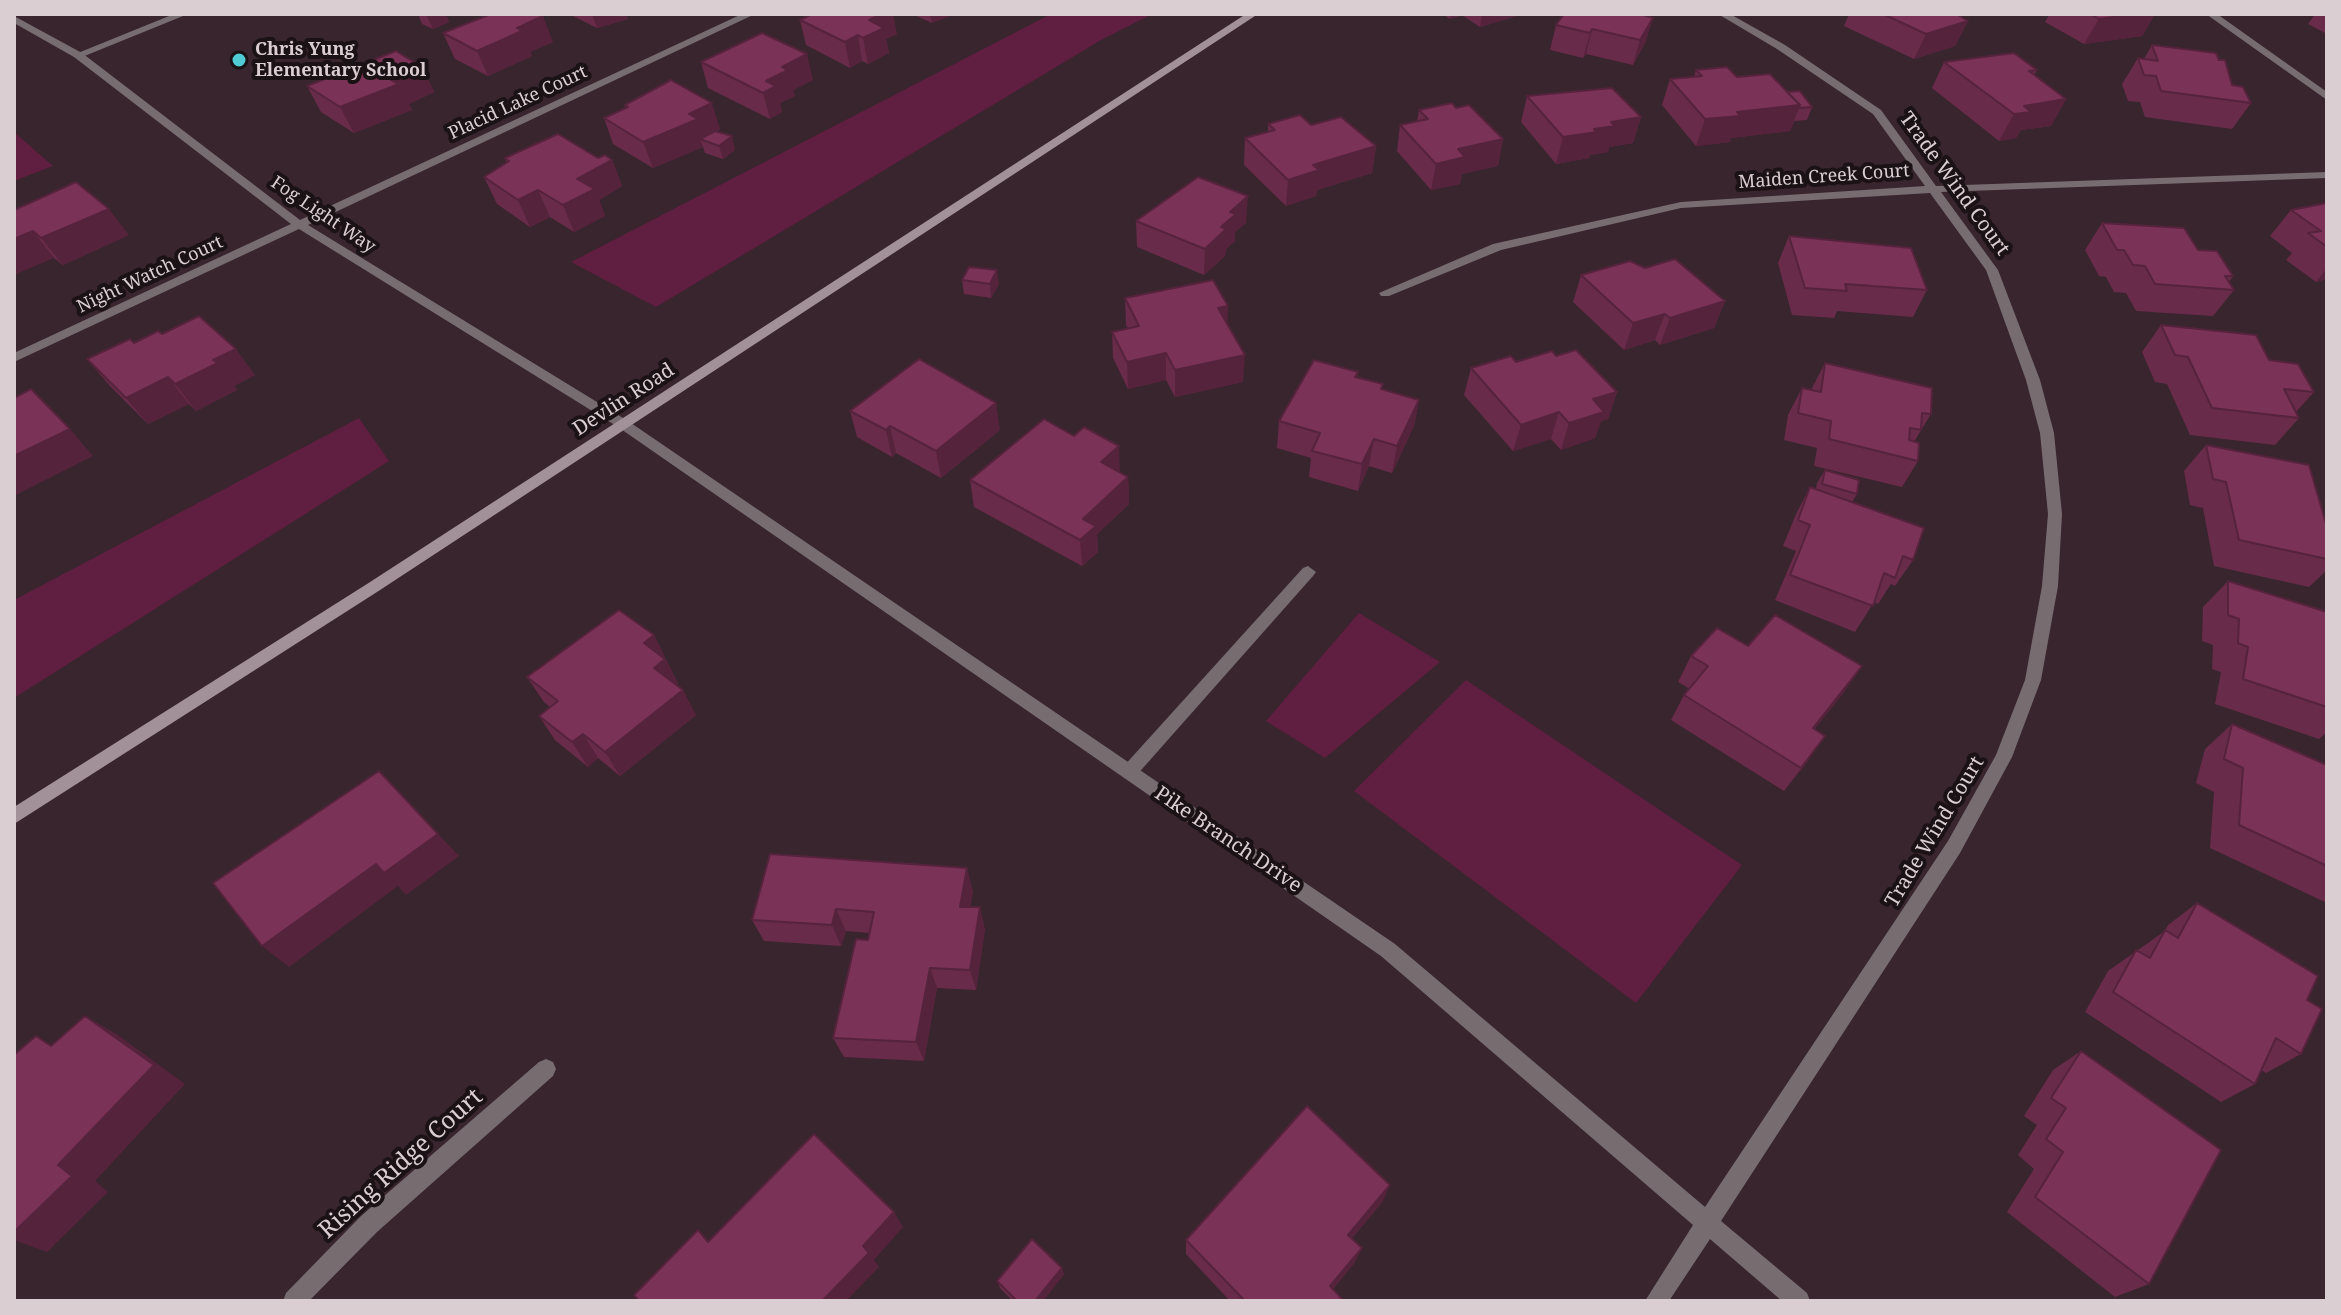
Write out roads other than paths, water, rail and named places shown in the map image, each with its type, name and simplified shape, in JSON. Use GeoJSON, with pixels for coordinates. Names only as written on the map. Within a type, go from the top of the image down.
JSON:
{"type":"FeatureCollection","features":[{"type":"Feature","properties":{"kind":"main road","name":"Devlin Road"},"geometry":{"type":"LineString","coordinates":[[14,816],[1253,14]]}},
{"type":"Feature","properties":{"kind":"street"},"geometry":{"type":"LineString","coordinates":[[78,55],[183,14]]}},
{"type":"Feature","properties":{"kind":"street","name":"Placid Lake Court"},"geometry":{"type":"LineString","coordinates":[[300,225],[750,14]]}},
{"type":"Feature","properties":{"kind":"street","name":"Trade Wind Court"},"geometry":{"type":"LineString","coordinates":[[1656,1301],[1954,847],[2004,757],[2033,680],[2050,586],[2055,514],[2047,433],[2033,380],[1992,270],[1877,112],[1781,47],[1723,14]]}},
{"type":"Feature","properties":{"kind":"street"},"geometry":{"type":"LineString","coordinates":[[2211,14],[2327,97]]}},
{"type":"Feature","properties":{"kind":"street","name":"Fog Light Way"},"geometry":{"type":"LineString","coordinates":[[14,19],[78,55],[300,225],[623,424]]}},
{"type":"Feature","properties":{"kind":"street","name":"Maiden Creek Court"},"geometry":{"type":"LineString","coordinates":[[1385,293],[1497,247],[1681,205],[1936,189],[2327,175]]}},
{"type":"Feature","properties":{"kind":"street","name":"Night Watch Court"},"geometry":{"type":"LineString","coordinates":[[14,358],[300,225]]}},
{"type":"Feature","properties":{"kind":"street","name":"Pike Branch Drive"},"geometry":{"type":"LineString","coordinates":[[623,424],[1388,950],[1799,1301]]}},
{"type":"Feature","properties":{"kind":"street"},"geometry":{"type":"LineString","coordinates":[[1129,772],[1308,572]]}},
{"type":"Feature","properties":{"kind":"street","name":"Rising Ridge Court"},"geometry":{"type":"LineString","coordinates":[[294,1301],[369,1224],[546,1069]]}},
{"type":"Feature","properties":{"kind":"place","name":"Chris Yung Elementary School"},"geometry":{"type":"Point","coordinates":[239,60]}}]}
